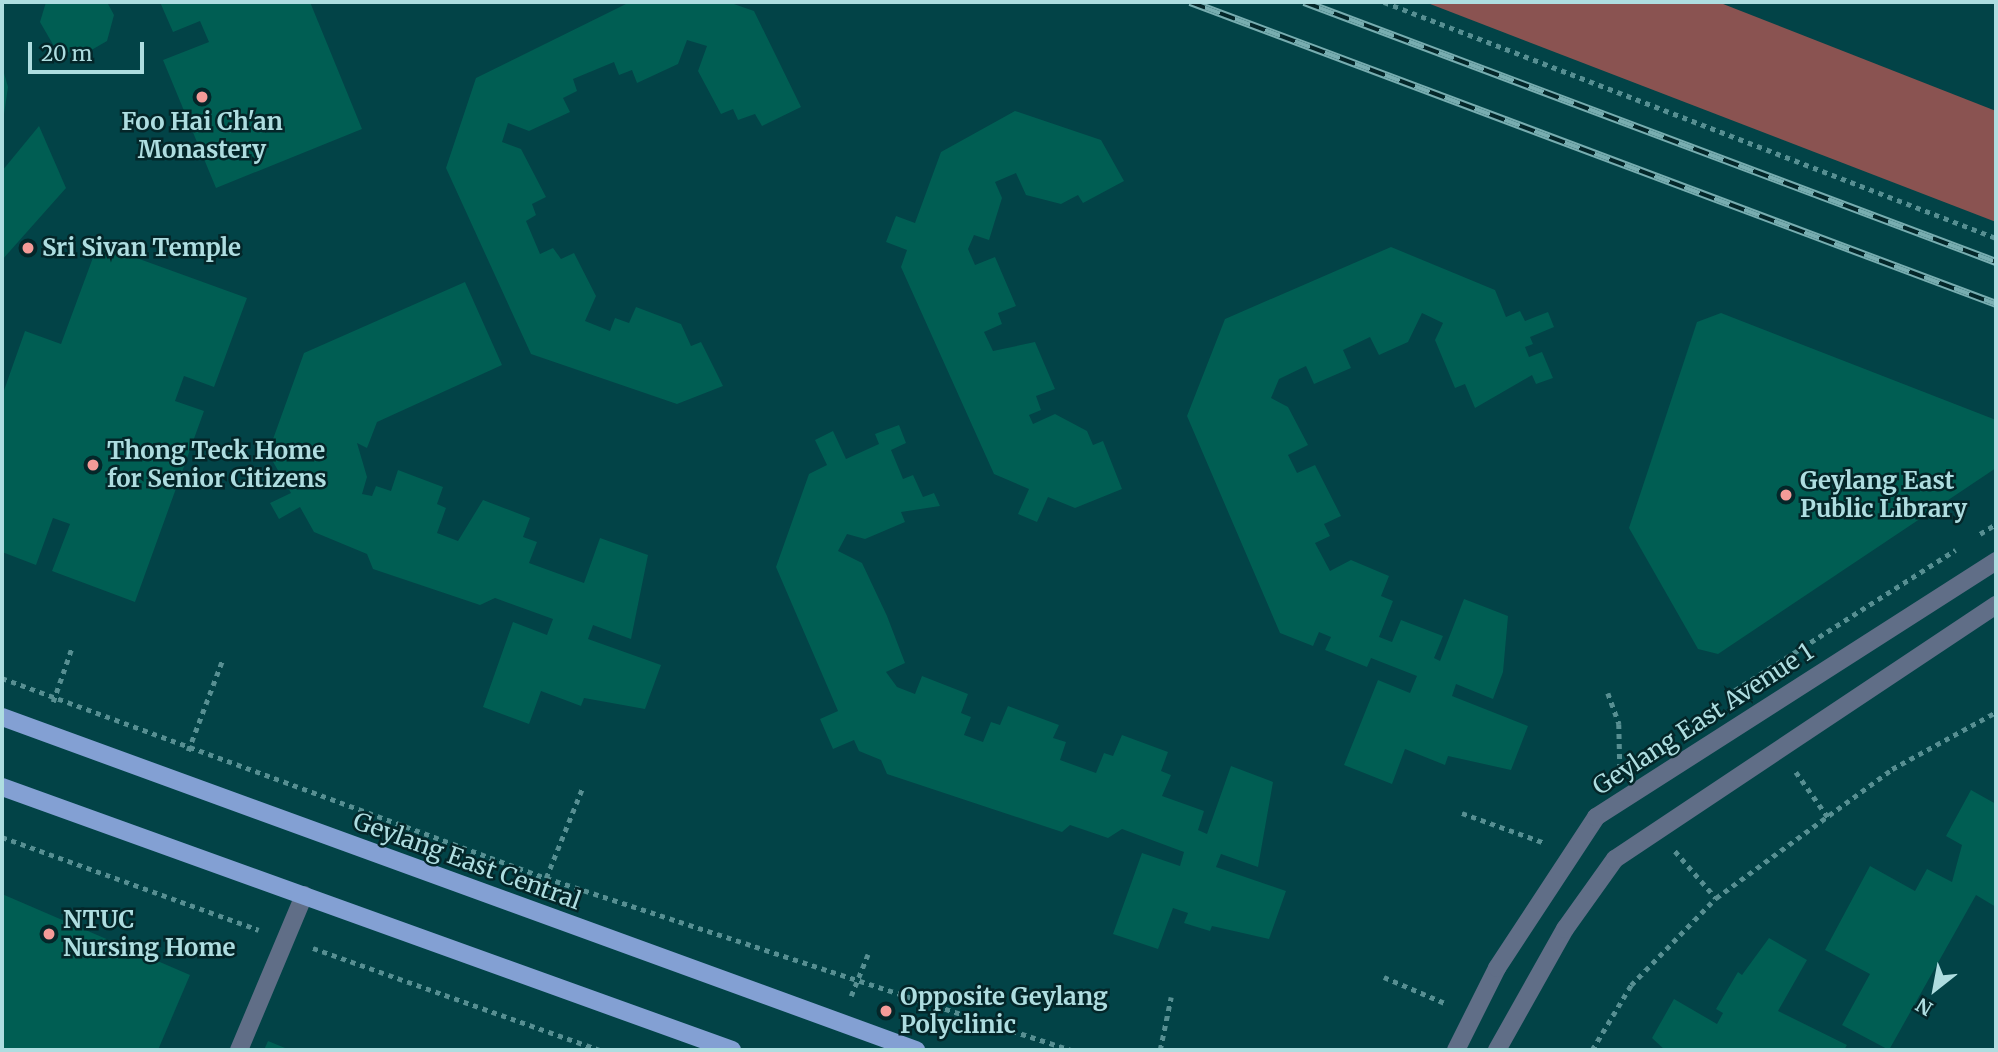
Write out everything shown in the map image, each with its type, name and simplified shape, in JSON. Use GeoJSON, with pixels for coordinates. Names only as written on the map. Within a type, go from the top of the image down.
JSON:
{"type":"FeatureCollection","features":[{"type":"Feature","properties":{"kind":"main road","name":"Geylang East Central"},"geometry":{"type":"LineString","coordinates":[[2,717],[916,1050]]}},
{"type":"Feature","properties":{"kind":"main road"},"geometry":{"type":"LineString","coordinates":[[2,787],[732,1050]]}},
{"type":"Feature","properties":{"kind":"street","name":"Geylang East Avenue 1"},"geometry":{"type":"LineString","coordinates":[[1456,1050],[1474,1014],[1596,817],[1996,561]]}},
{"type":"Feature","properties":{"kind":"street"},"geometry":{"type":"LineString","coordinates":[[1497,1050],[1590,893],[1615,859],[1778,747],[1996,605]]}},
{"type":"Feature","properties":{"kind":"street"},"geometry":{"type":"LineString","coordinates":[[239,1050],[304,895]]}},
{"type":"Feature","properties":{"kind":"path"},"geometry":{"type":"LineString","coordinates":[[1384,2],[1996,238]]}},
{"type":"Feature","properties":{"kind":"path"},"geometry":{"type":"LineString","coordinates":[[1973,538],[1996,524]]}},
{"type":"Feature","properties":{"kind":"path"},"geometry":{"type":"LineString","coordinates":[[1811,639],[1961,545]]}},
{"type":"Feature","properties":{"kind":"path"},"geometry":{"type":"LineString","coordinates":[[42,732],[72,647]]}},
{"type":"Feature","properties":{"kind":"path"},"geometry":{"type":"LineString","coordinates":[[176,781],[222,661]]}},
{"type":"Feature","properties":{"kind":"path"},"geometry":{"type":"LineString","coordinates":[[2,678],[54,700],[546,878],[1071,1050]]}},
{"type":"Feature","properties":{"kind":"path"},"geometry":{"type":"LineString","coordinates":[[1608,693],[1619,724],[1620,771]]}},
{"type":"Feature","properties":{"kind":"path"},"geometry":{"type":"LineString","coordinates":[[1592,1050],[1631,985],[1716,898],[1830,820],[1892,769],[1996,712]]}},
{"type":"Feature","properties":{"kind":"path"},"geometry":{"type":"LineString","coordinates":[[1778,747],[1830,820]]}},
{"type":"Feature","properties":{"kind":"path"},"geometry":{"type":"LineString","coordinates":[[546,878],[582,789]]}},
{"type":"Feature","properties":{"kind":"path"},"geometry":{"type":"LineString","coordinates":[[1462,813],[1570,856]]}},
{"type":"Feature","properties":{"kind":"path"},"geometry":{"type":"LineString","coordinates":[[1656,829],[1716,898]]}},
{"type":"Feature","properties":{"kind":"path"},"geometry":{"type":"LineString","coordinates":[[840,1022],[868,954]]}},
{"type":"Feature","properties":{"kind":"path"},"geometry":{"type":"LineString","coordinates":[[1384,977],[1474,1014]]}},
{"type":"Feature","properties":{"kind":"path"},"geometry":{"type":"LineString","coordinates":[[1160,1050],[1171,997]]}},
{"type":"Feature","properties":{"kind":"shaded area"},"geometry":{"type":"Polygon","coordinates":[[[1425,2],[1718,2],[1996,111],[1996,222],[1425,2]]]}},
{"type":"Feature","properties":{"kind":"building"},"geometry":{"type":"Polygon","coordinates":[[[46,2],[107,2],[114,15],[107,41],[81,56],[55,48],[40,22],[46,2]]]}},
{"type":"Feature","properties":{"kind":"building","name":"Foo Hai Ch'an Monastery"},"geometry":{"type":"Polygon","coordinates":[[[160,2],[310,2],[362,129],[216,188],[163,60],[209,42],[200,21],[173,32],[160,2]]]}},
{"type":"Feature","properties":{"kind":"building"},"geometry":{"type":"Polygon","coordinates":[[[630,2],[728,2],[754,11],[801,107],[762,126],[755,114],[738,120],[733,109],[721,114],[698,71],[707,46],[687,40],[678,64],[637,83],[632,70],[619,75],[614,62],[573,79],[577,91],[563,98],[570,112],[529,131],[508,123],[502,142],[521,149],[546,197],[532,204],[536,215],[526,221],[540,254],[553,248],[561,259],[574,253],[596,296],[585,321],[610,331],[615,318],[629,323],[636,307],[681,324],[691,346],[701,342],[723,386],[677,404],[531,354],[446,168],[476,78],[630,2]]]}},
{"type":"Feature","properties":{"kind":"building"},"geometry":{"type":"Polygon","coordinates":[[[2,66],[8,87],[2,128],[2,66]]]}},
{"type":"Feature","properties":{"kind":"building"},"geometry":{"type":"Polygon","coordinates":[[[1015,111],[1101,140],[1124,181],[1083,203],[1078,195],[1061,204],[1026,195],[1016,173],[995,182],[1002,198],[989,240],[974,235],[968,249],[975,265],[995,257],[1016,306],[998,313],[1002,324],[984,332],[993,351],[1035,342],[1055,389],[1036,396],[1041,410],[1029,415],[1033,424],[1055,414],[1087,431],[1093,445],[1103,441],[1122,489],[1075,508],[1048,497],[1037,522],[1018,514],[1029,489],[994,474],[901,267],[907,250],[886,242],[896,216],[915,223],[941,152],[1015,111]]]}},
{"type":"Feature","properties":{"kind":"building"},"geometry":{"type":"Polygon","coordinates":[[[39,126],[66,188],[2,260],[2,171],[39,126]]]}},
{"type":"Feature","properties":{"kind":"building","name":"Thong Teck Home for Senior Citizens"},"geometry":{"type":"Polygon","coordinates":[[[98,244],[247,298],[214,387],[184,376],[175,401],[204,411],[135,602],[52,571],[70,524],[53,518],[36,565],[2,552],[2,396],[25,331],[61,344],[98,244]]]}},
{"type":"Feature","properties":{"kind":"building"},"geometry":{"type":"Polygon","coordinates":[[[1391,247],[1495,290],[1506,317],[1520,311],[1525,321],[1548,312],[1554,327],[1530,337],[1533,344],[1525,347],[1529,357],[1542,352],[1553,378],[1536,384],[1532,375],[1475,408],[1465,384],[1455,388],[1435,340],[1443,323],[1422,313],[1408,342],[1379,355],[1370,337],[1343,350],[1351,368],[1314,384],[1306,366],[1279,379],[1271,398],[1288,407],[1308,445],[1288,455],[1297,473],[1315,465],[1341,516],[1324,524],[1330,536],[1315,543],[1330,571],[1351,560],[1389,576],[1381,596],[1393,601],[1379,637],[1392,642],[1401,620],[1443,636],[1434,658],[1440,661],[1464,599],[1508,616],[1503,672],[1493,699],[1456,684],[1452,696],[1528,726],[1511,770],[1448,756],[1445,765],[1405,749],[1392,784],[1344,765],[1378,680],[1410,693],[1417,676],[1371,658],[1367,667],[1325,650],[1331,637],[1319,632],[1313,646],[1280,633],[1187,416],[1225,319],[1391,247]]]}},
{"type":"Feature","properties":{"kind":"building"},"geometry":{"type":"Polygon","coordinates":[[[465,282],[502,365],[377,422],[367,448],[357,443],[367,477],[362,494],[372,496],[376,486],[391,491],[398,470],[443,487],[437,504],[446,508],[437,533],[458,541],[483,500],[530,518],[523,537],[537,542],[529,563],[584,583],[600,538],[648,555],[631,639],[593,625],[588,639],[661,665],[645,709],[584,698],[581,706],[541,691],[529,724],[483,707],[513,622],[547,635],[553,619],[495,598],[480,605],[373,569],[367,554],[314,532],[300,507],[279,519],[270,503],[291,493],[268,453],[304,353],[465,282]]]}},
{"type":"Feature","properties":{"kind":"building"},"geometry":{"type":"Polygon","coordinates":[[[1721,313],[1996,420],[1996,468],[1718,654],[1698,649],[1629,528],[1697,322],[1721,313]]]}},
{"type":"Feature","properties":{"kind":"building"},"geometry":{"type":"Polygon","coordinates":[[[899,425],[906,443],[891,450],[903,479],[913,475],[923,497],[934,493],[940,506],[901,512],[905,522],[865,539],[847,534],[838,551],[862,563],[887,616],[905,663],[886,672],[897,687],[915,694],[922,676],[968,694],[961,713],[971,717],[964,735],[983,742],[991,722],[1000,725],[1008,706],[1059,725],[1053,738],[1066,742],[1060,760],[1096,773],[1104,753],[1113,756],[1122,735],[1168,752],[1161,771],[1171,775],[1162,796],[1204,811],[1198,830],[1207,834],[1231,766],[1273,782],[1258,867],[1221,854],[1216,867],[1286,891],[1269,939],[1212,926],[1210,931],[1184,923],[1188,913],[1173,908],[1158,949],[1113,934],[1142,853],[1180,866],[1184,852],[1122,829],[1108,838],[1070,825],[1062,832],[887,774],[881,760],[859,751],[854,740],[833,749],[820,719],[838,711],[776,567],[809,474],[827,465],[815,440],[833,431],[846,459],[879,444],[875,434],[899,425]]]}},
{"type":"Feature","properties":{"kind":"building"},"geometry":{"type":"Polygon","coordinates":[[[1971,790],[1996,804],[1996,907],[1976,895],[1889,1050],[1842,1025],[1870,974],[1825,950],[1870,866],[1915,891],[1927,869],[1952,882],[1962,845],[1946,836],[1971,790]]]}},
{"type":"Feature","properties":{"kind":"building","name":"NTUC Nursing Home"},"geometry":{"type":"Polygon","coordinates":[[[2,894],[190,975],[158,1050],[2,1050],[2,894]]]}},
{"type":"Feature","properties":{"kind":"building"},"geometry":{"type":"Polygon","coordinates":[[[1769,938],[1807,960],[1778,1011],[1847,1045],[1844,1050],[1665,1050],[1652,1038],[1674,999],[1717,1024],[1723,1013],[1716,1009],[1738,972],[1742,975],[1769,938]]]}},
{"type":"Feature","properties":{"kind":"building"},"geometry":{"type":"Polygon","coordinates":[[[268,1041],[290,1050],[264,1050],[268,1041]]]}},
{"type":"Feature","properties":{"kind":"railway"},"geometry":{"type":"LineString","coordinates":[[1190,2],[1996,304]]}},
{"type":"Feature","properties":{"kind":"railway"},"geometry":{"type":"LineString","coordinates":[[1304,2],[1996,262]]}},
{"type":"Feature","properties":{"kind":"place","name":"Foo Hai Ch'an Monastery"},"geometry":{"type":"Point","coordinates":[202,97]}},
{"type":"Feature","properties":{"kind":"place","name":"Sri Sivan Temple"},"geometry":{"type":"Point","coordinates":[28,248]}},
{"type":"Feature","properties":{"kind":"place","name":"Thong Teck Home for Senior Citizens"},"geometry":{"type":"Point","coordinates":[93,465]}},
{"type":"Feature","properties":{"kind":"place","name":"Geylang East Public Library"},"geometry":{"type":"Point","coordinates":[1786,495]}},
{"type":"Feature","properties":{"kind":"place","name":"NTUC Nursing Home"},"geometry":{"type":"Point","coordinates":[49,934]}},
{"type":"Feature","properties":{"kind":"place","name":"Opposite Geylang Polyclinic"},"geometry":{"type":"Point","coordinates":[886,1011]}}]}
